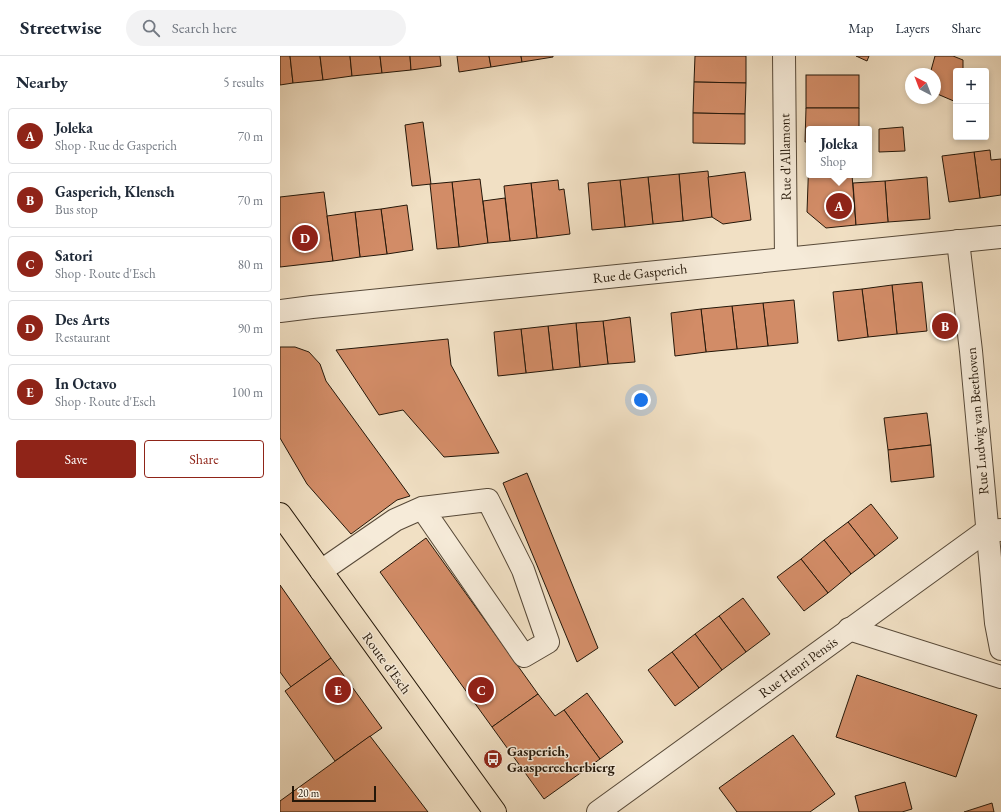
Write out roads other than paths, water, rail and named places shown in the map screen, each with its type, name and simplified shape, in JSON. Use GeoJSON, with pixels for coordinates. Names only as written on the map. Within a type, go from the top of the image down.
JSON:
{"type":"FeatureCollection","features":[{"type":"Feature","properties":{"kind":"main road","name":"Route d'Esch"},"geometry":{"type":"LineString","coordinates":[[280,514],[495,812]]}},
{"type":"Feature","properties":{"kind":"street","name":"Rue d'Allamont"},"geometry":{"type":"LineString","coordinates":[[784,56],[786,258]]}},
{"type":"Feature","properties":{"kind":"street","name":"Rue de Gasperich"},"geometry":{"type":"LineString","coordinates":[[280,311],[1001,237]]}},
{"type":"Feature","properties":{"kind":"street","name":"Rue Ludwig van Beethoven"},"geometry":{"type":"LineString","coordinates":[[958,241],[970,351],[994,530],[996,623],[1001,649]]}},
{"type":"Feature","properties":{"kind":"street"},"geometry":{"type":"LineString","coordinates":[[321,571],[395,520],[422,508],[488,500],[523,570],[548,642],[524,656],[422,508]]}},
{"type":"Feature","properties":{"kind":"street","name":"Rue Henri Pensis"},"geometry":{"type":"LineString","coordinates":[[598,812],[849,629],[994,530]]}},
{"type":"Feature","properties":{"kind":"street"},"geometry":{"type":"LineString","coordinates":[[849,629],[1001,677]]}},
{"type":"Feature","properties":{"kind":"place","name":"Joleka"},"geometry":{"type":"Point","coordinates":[839,206]}},
{"type":"Feature","properties":{"kind":"place","name":"Des Arts"},"geometry":{"type":"Point","coordinates":[305,238]}},
{"type":"Feature","properties":{"kind":"place","name":"Gasperich, Klensch"},"geometry":{"type":"Point","coordinates":[945,326]}},
{"type":"Feature","properties":{"kind":"place","name":"In Octavo"},"geometry":{"type":"Point","coordinates":[338,690]}},
{"type":"Feature","properties":{"kind":"place","name":"Satori"},"geometry":{"type":"Point","coordinates":[481,690]}},
{"type":"Feature","properties":{"kind":"place","name":"Gasperich, Gaasperecherbierg"},"geometry":{"type":"Point","coordinates":[493,759]}}]}
